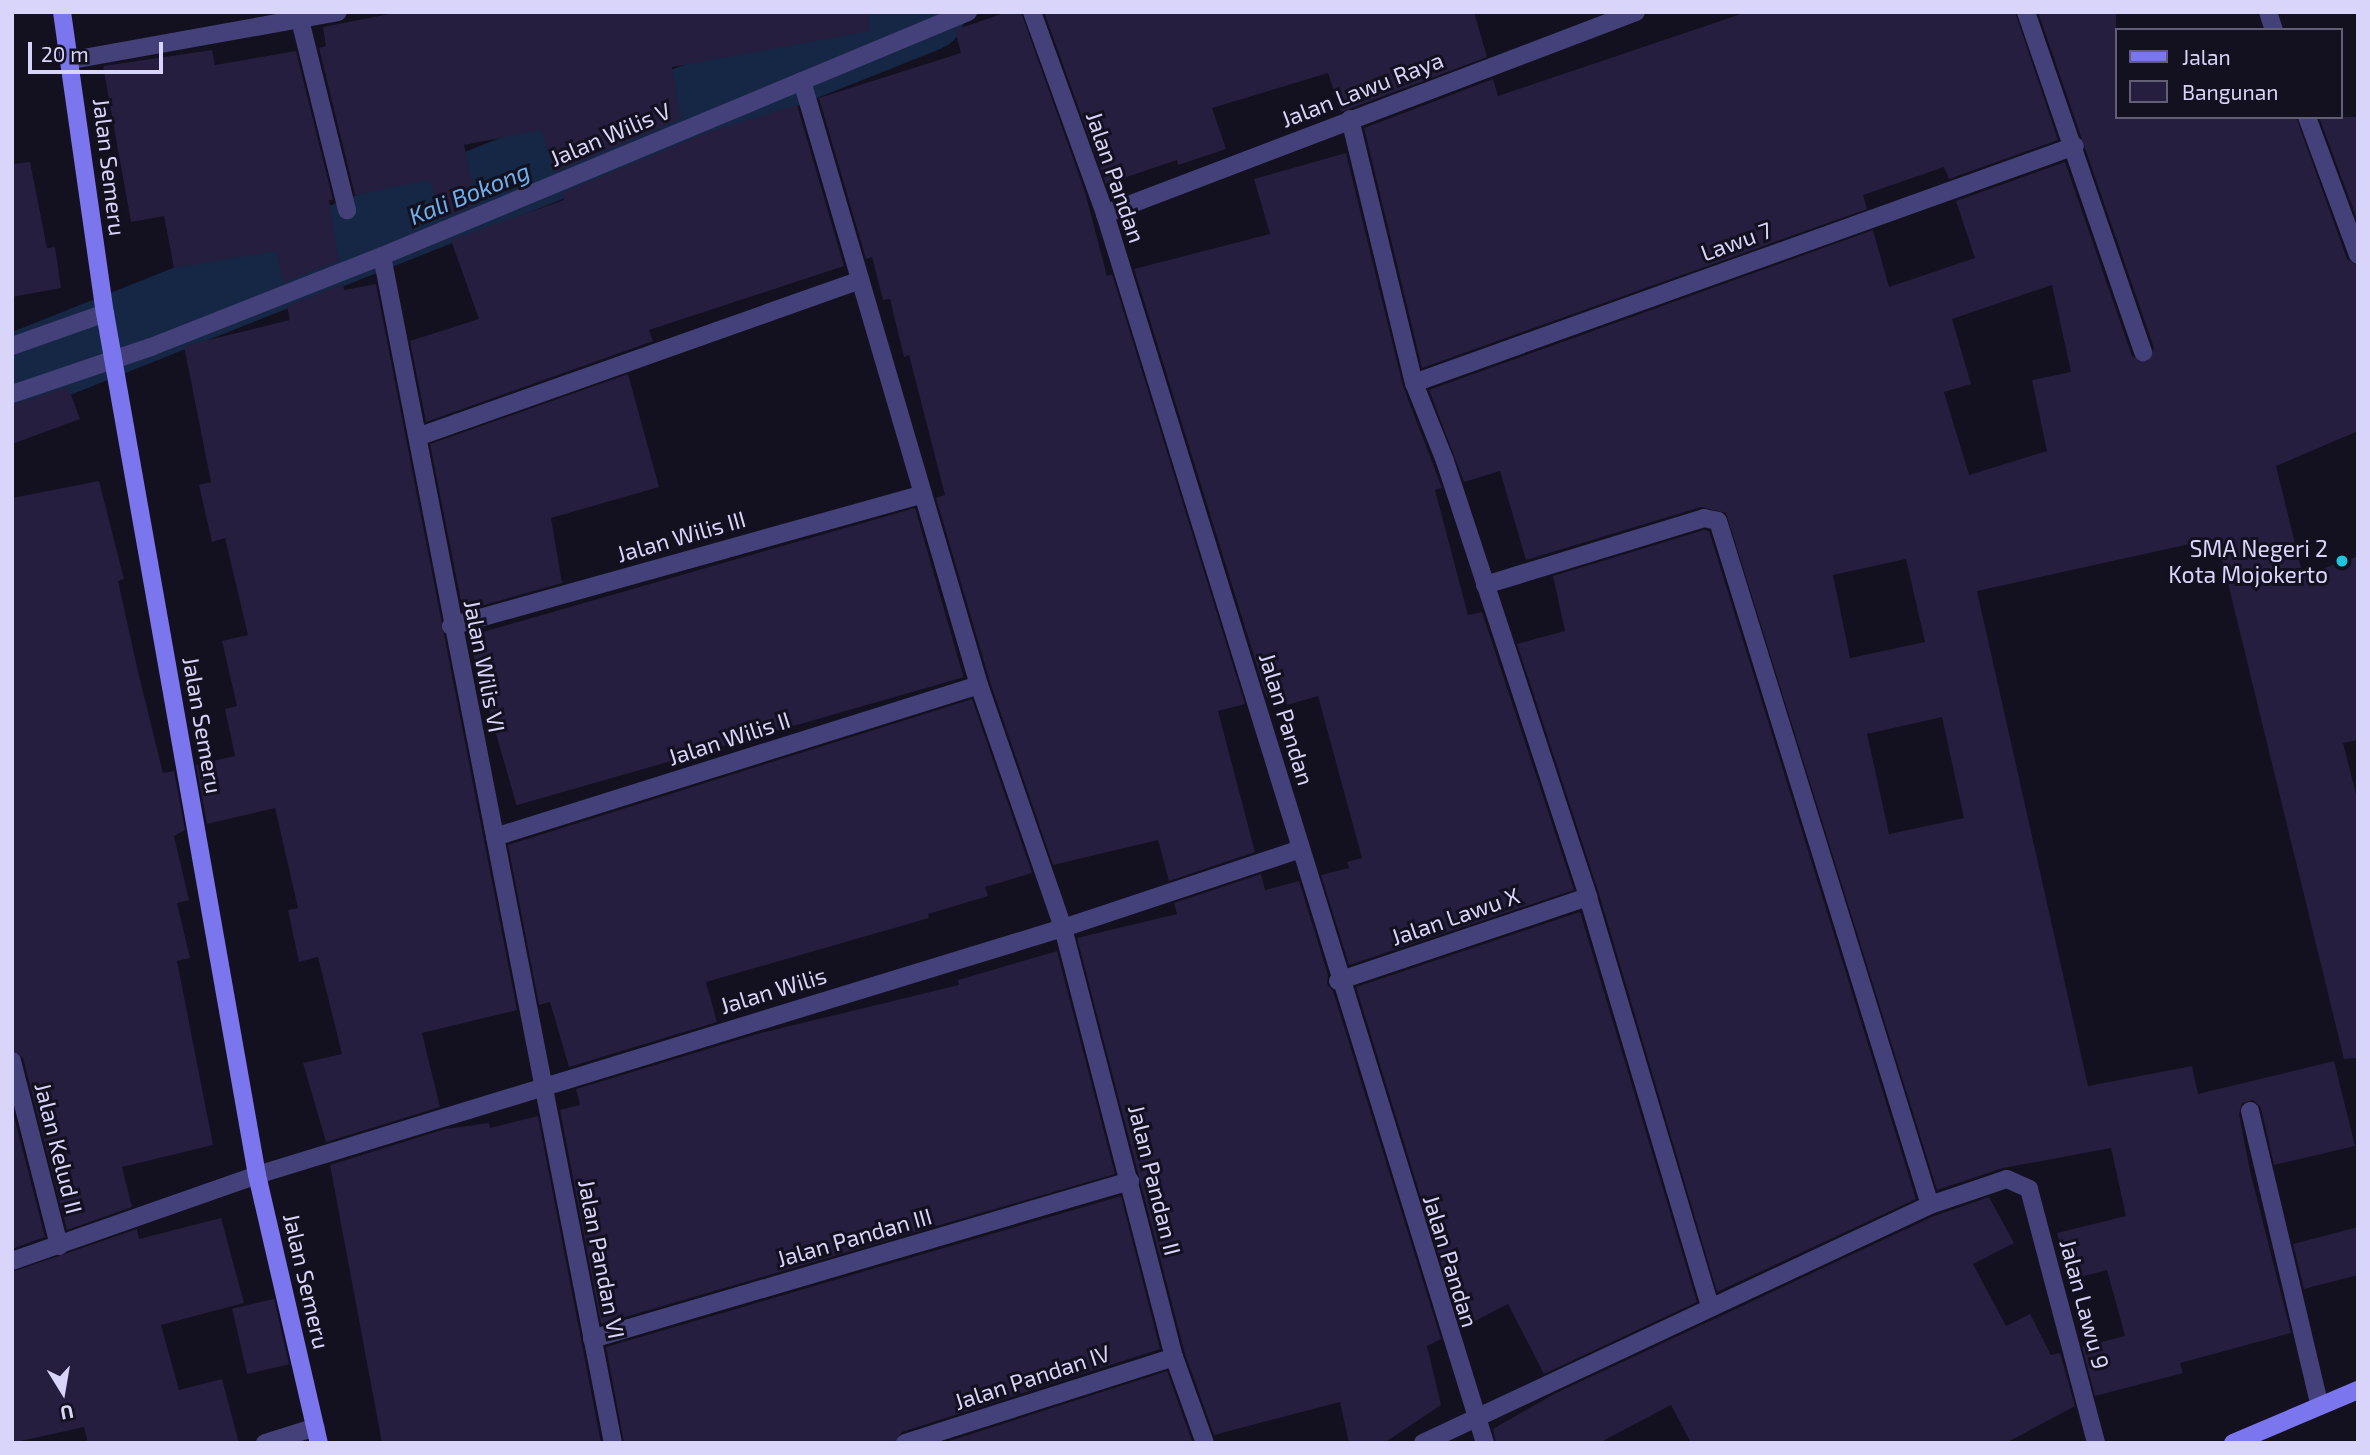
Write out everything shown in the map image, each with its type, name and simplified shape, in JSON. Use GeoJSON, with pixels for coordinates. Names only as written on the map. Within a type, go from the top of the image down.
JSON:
{"type":"FeatureCollection","features":[{"type":"Feature","properties":{"kind":"street","name":"Jalan Semeru"},"geometry":{"type":"LineString","coordinates":[[62,12],[72,60],[106,319],[257,1175],[318,1435]]}},
{"type":"Feature","properties":{"kind":"street"},"geometry":{"type":"LineString","coordinates":[[72,60],[338,12]]}},
{"type":"Feature","properties":{"kind":"street","name":"Jalan Wilis V"},"geometry":{"type":"LineString","coordinates":[[12,394],[382,256],[968,12]]}},
{"type":"Feature","properties":{"kind":"street","name":"Jalan Pandan"},"geometry":{"type":"LineString","coordinates":[[1032,12],[1105,214],[1474,1418],[1485,1443]]}},
{"type":"Feature","properties":{"kind":"street","name":"Jalan Lawu Raya"},"geometry":{"type":"LineString","coordinates":[[1105,214],[1636,12]]}},
{"type":"Feature","properties":{"kind":"street"},"geometry":{"type":"LineString","coordinates":[[2026,12],[2075,146],[2143,352]]}},
{"type":"Feature","properties":{"kind":"street"},"geometry":{"type":"LineString","coordinates":[[300,20],[347,210]]}},
{"type":"Feature","properties":{"kind":"street","name":"Jalan Pandan II"},"geometry":{"type":"LineString","coordinates":[[802,81],[979,685],[1063,928],[1174,1357],[1205,1443]]}},
{"type":"Feature","properties":{"kind":"street"},"geometry":{"type":"LineString","coordinates":[[1350,119],[1414,383],[1445,461],[1588,897],[1710,1307]]}},
{"type":"Feature","properties":{"kind":"street"},"geometry":{"type":"LineString","coordinates":[[2308,119],[2358,255]]}},
{"type":"Feature","properties":{"kind":"street","name":"Lawu 7"},"geometry":{"type":"LineString","coordinates":[[1414,383],[2075,146]]}},
{"type":"Feature","properties":{"kind":"street","name":"Jalan Wilis VI"},"geometry":{"type":"LineString","coordinates":[[382,256],[419,436],[451,625],[544,1085]]}},
{"type":"Feature","properties":{"kind":"street"},"geometry":{"type":"LineString","coordinates":[[419,436],[860,280]]}},
{"type":"Feature","properties":{"kind":"street"},"geometry":{"type":"LineString","coordinates":[[12,346],[106,319]]}},
{"type":"Feature","properties":{"kind":"street","name":"Jalan Wilis III"},"geometry":{"type":"LineString","coordinates":[[451,625],[923,494]]}},
{"type":"Feature","properties":{"kind":"street"},"geometry":{"type":"LineString","coordinates":[[1423,1443],[1930,1205],[1718,521],[1704,518],[1485,585]]}},
{"type":"Feature","properties":{"kind":"street","name":"Jalan Wilis II"},"geometry":{"type":"LineString","coordinates":[[495,838],[979,685]]}},
{"type":"Feature","properties":{"kind":"street","name":"Jalan Wilis"},"geometry":{"type":"LineString","coordinates":[[12,1261],[257,1175],[1063,928],[1301,849]]}},
{"type":"Feature","properties":{"kind":"street","name":"Jalan Lawu X"},"geometry":{"type":"LineString","coordinates":[[1339,981],[1588,897]]}},
{"type":"Feature","properties":{"kind":"street","name":"Jalan Kelud II"},"geometry":{"type":"LineString","coordinates":[[12,1061],[59,1246]]}},
{"type":"Feature","properties":{"kind":"street","name":"Jalan Pandan VI"},"geometry":{"type":"LineString","coordinates":[[544,1085],[613,1443]]}},
{"type":"Feature","properties":{"kind":"street"},"geometry":{"type":"LineString","coordinates":[[2250,1111],[2320,1406]]}},
{"type":"Feature","properties":{"kind":"street","name":"Jalan Lawu 9"},"geometry":{"type":"LineString","coordinates":[[1930,1205],[2007,1179],[2020,1181],[2029,1189],[2096,1443]]}},
{"type":"Feature","properties":{"kind":"street","name":"Jalan Pandan III"},"geometry":{"type":"LineString","coordinates":[[592,1339],[1130,1181]]}},
{"type":"Feature","properties":{"kind":"street","name":"Jalan Pandan IV"},"geometry":{"type":"LineString","coordinates":[[905,1443],[1174,1357]]}},
{"type":"Feature","properties":{"kind":"street"},"geometry":{"type":"LineString","coordinates":[[2233,1443],[2358,1390]]}},
{"type":"Feature","properties":{"kind":"street"},"geometry":{"type":"LineString","coordinates":[[265,1443],[318,1435]]}},
{"type":"Feature","properties":{"kind":"building"},"geometry":{"type":"Polygon","coordinates":[[[399,12],[869,12],[870,31],[672,67],[681,119],[555,172],[541,130],[464,145],[477,204],[443,218],[430,180],[355,195],[319,48],[326,46],[323,27],[399,12]]]}},
{"type":"Feature","properties":{"kind":"building"},"geometry":{"type":"Polygon","coordinates":[[[1007,12],[1021,12],[1085,192],[1107,276],[1112,274],[1245,704],[1218,711],[1255,852],[1169,881],[1158,840],[1053,865],[990,682],[936,498],[945,495],[909,355],[904,357],[890,299],[883,300],[872,257],[866,259],[819,98],[961,53],[955,30],[1007,12]]]}},
{"type":"Feature","properties":{"kind":"building"},"geometry":{"type":"Polygon","coordinates":[[[1044,12],[1474,12],[1487,57],[1341,112],[1328,73],[1212,108],[1226,149],[1178,165],[1177,160],[1106,184],[1044,12]]]}},
{"type":"Feature","properties":{"kind":"building"},"geometry":{"type":"Polygon","coordinates":[[[1747,12],[2015,12],[2058,140],[1949,179],[1944,167],[1863,195],[1867,209],[1422,368],[1364,128],[1493,79],[1498,96],[1747,12]]]}},
{"type":"Feature","properties":{"kind":"building"},"geometry":{"type":"Polygon","coordinates":[[[2038,12],[2116,12],[2114,119],[2297,119],[2347,259],[2358,266],[2358,431],[2276,466],[2303,576],[2358,556],[2358,740],[2343,743],[2358,802],[2358,1058],[2344,1059],[2217,538],[1977,591],[2088,1086],[2192,1066],[2198,1094],[2334,1061],[2355,1146],[2274,1165],[2261,1108],[2253,1100],[2242,1103],[2239,1114],[2250,1171],[2291,1333],[2180,1363],[2183,1373],[2095,1396],[2082,1347],[2125,1336],[2107,1270],[2069,1280],[2057,1233],[2126,1216],[2111,1148],[2003,1168],[1937,1190],[1726,513],[1701,507],[1526,560],[1500,471],[1464,482],[1429,390],[1873,230],[1889,287],[1975,258],[1956,201],[2065,162],[2132,356],[2147,362],[2154,348],[2038,12]],[[2052,285],[1952,319],[1971,384],[1944,392],[1969,475],[2047,451],[2032,380],[2071,372],[2052,285]],[[1906,559],[1833,575],[1850,658],[1925,642],[1906,559]],[[1942,717],[1867,734],[1889,834],[1964,818],[1942,717]]]}},
{"type":"Feature","properties":{"kind":"building"},"geometry":{"type":"Polygon","coordinates":[[[212,50],[215,65],[296,51],[333,200],[329,200],[339,261],[283,283],[276,251],[174,268],[164,216],[131,222],[103,66],[212,50]]]}},
{"type":"Feature","properties":{"kind":"building"},"geometry":{"type":"Polygon","coordinates":[[[797,105],[844,266],[649,330],[653,341],[426,422],[410,341],[479,319],[451,240],[564,200],[562,193],[706,133],[797,105]]]}},
{"type":"Feature","properties":{"kind":"building"},"geometry":{"type":"Polygon","coordinates":[[[2358,117],[2358,222],[2320,119],[2358,117]]]}},
{"type":"Feature","properties":{"kind":"building"},"geometry":{"type":"Polygon","coordinates":[[[1346,153],[1403,386],[1442,488],[1435,490],[1468,615],[1482,612],[1574,890],[1349,965],[1321,875],[1349,868],[1347,862],[1362,858],[1318,696],[1287,705],[1284,694],[1267,698],[1134,269],[1270,234],[1254,179],[1346,153]]]}},
{"type":"Feature","properties":{"kind":"building"},"geometry":{"type":"Polygon","coordinates":[[[30,162],[47,248],[55,247],[61,288],[12,297],[12,164],[30,162]]]}},
{"type":"Feature","properties":{"kind":"building"},"geometry":{"type":"Polygon","coordinates":[[[343,284],[344,290],[376,284],[517,1010],[422,1033],[440,1107],[326,1142],[303,1063],[342,1054],[318,957],[299,962],[288,910],[298,908],[275,808],[207,824],[196,765],[235,756],[225,709],[237,706],[222,641],[248,635],[225,538],[212,542],[199,485],[211,482],[184,346],[290,320],[287,306],[343,284]]]}},
{"type":"Feature","properties":{"kind":"building"},"geometry":{"type":"Polygon","coordinates":[[[628,374],[659,487],[551,518],[562,583],[463,611],[430,444],[628,374]]]}},
{"type":"Feature","properties":{"kind":"building"},"geometry":{"type":"Polygon","coordinates":[[[68,387],[80,419],[12,444],[12,405],[68,387]]]}},
{"type":"Feature","properties":{"kind":"building"},"geometry":{"type":"Polygon","coordinates":[[[99,481],[124,579],[118,581],[139,676],[163,773],[174,771],[185,830],[174,836],[189,900],[177,903],[190,958],[177,961],[213,1145],[122,1167],[132,1207],[67,1230],[23,1058],[12,1050],[12,498],[99,481]]]}},
{"type":"Feature","properties":{"kind":"building"},"geometry":{"type":"Polygon","coordinates":[[[915,508],[964,677],[517,805],[468,636],[915,508]]]}},
{"type":"Feature","properties":{"kind":"building"},"geometry":{"type":"Polygon","coordinates":[[[1704,530],[1709,531],[1916,1199],[1717,1292],[1599,894],[1517,644],[1565,631],[1553,576],[1704,530]]]}},
{"type":"Feature","properties":{"kind":"building"},"geometry":{"type":"Polygon","coordinates":[[[972,699],[1032,873],[985,887],[988,896],[928,914],[929,918],[706,982],[717,1022],[569,1067],[550,1002],[539,1005],[508,845],[972,699]]]}},
{"type":"Feature","properties":{"kind":"building"},"geometry":{"type":"Polygon","coordinates":[[[1261,874],[1265,890],[1299,881],[1328,975],[1327,984],[1333,991],[1441,1339],[1427,1346],[1441,1405],[1384,1443],[1349,1443],[1340,1402],[1214,1435],[1185,1354],[1077,938],[1177,914],[1174,903],[1261,874]]]}},
{"type":"Feature","properties":{"kind":"building"},"geometry":{"type":"Polygon","coordinates":[[[1580,912],[1697,1302],[1544,1374],[1508,1304],[1461,1328],[1356,987],[1580,912]]]}},
{"type":"Feature","properties":{"kind":"building"},"geometry":{"type":"Polygon","coordinates":[[[1057,951],[1115,1174],[601,1324],[560,1110],[580,1105],[576,1089],[757,1034],[959,985],[958,980],[1057,951]]]}},
{"type":"Feature","properties":{"kind":"building"},"geometry":{"type":"Polygon","coordinates":[[[12,1108],[45,1237],[12,1249],[12,1108]]]}},
{"type":"Feature","properties":{"kind":"building"},"geometry":{"type":"Polygon","coordinates":[[[538,1116],[601,1443],[382,1443],[330,1165],[445,1129],[489,1123],[490,1128],[538,1116]]]}},
{"type":"Feature","properties":{"kind":"building"},"geometry":{"type":"Polygon","coordinates":[[[1121,1196],[1160,1349],[902,1432],[894,1443],[624,1443],[606,1347],[1121,1196]]]}},
{"type":"Feature","properties":{"kind":"building"},"geometry":{"type":"Polygon","coordinates":[[[1989,1197],[2014,1243],[1973,1264],[2006,1326],[2030,1314],[2051,1355],[2060,1353],[2075,1406],[2006,1443],[1691,1443],[1671,1405],[1599,1443],[1496,1443],[1493,1429],[1554,1394],[1934,1216],[1989,1197]]]}},
{"type":"Feature","properties":{"kind":"building"},"geometry":{"type":"Polygon","coordinates":[[[221,1218],[244,1303],[161,1325],[179,1390],[222,1379],[239,1443],[88,1443],[84,1427],[12,1443],[12,1272],[137,1229],[139,1239],[221,1218]]]}},
{"type":"Feature","properties":{"kind":"building"},"geometry":{"type":"Polygon","coordinates":[[[2358,1227],[2358,1275],[2304,1289],[2293,1244],[2358,1227]]]}},
{"type":"Feature","properties":{"kind":"building"},"geometry":{"type":"Polygon","coordinates":[[[274,1299],[289,1364],[247,1374],[232,1309],[274,1299]]]}},
{"type":"Feature","properties":{"kind":"building"},"geometry":{"type":"Polygon","coordinates":[[[1167,1371],[1192,1441],[943,1443],[1167,1371]]]}},
{"type":"Feature","properties":{"kind":"waterway","name":"Kali Bokong"},"geometry":{"type":"LineString","coordinates":[[12,375],[925,12]]}},
{"type":"Feature","properties":{"kind":"place","name":"SMA Negeri 2 Kota Mojokerto"},"geometry":{"type":"Point","coordinates":[2342,561]}}]}
